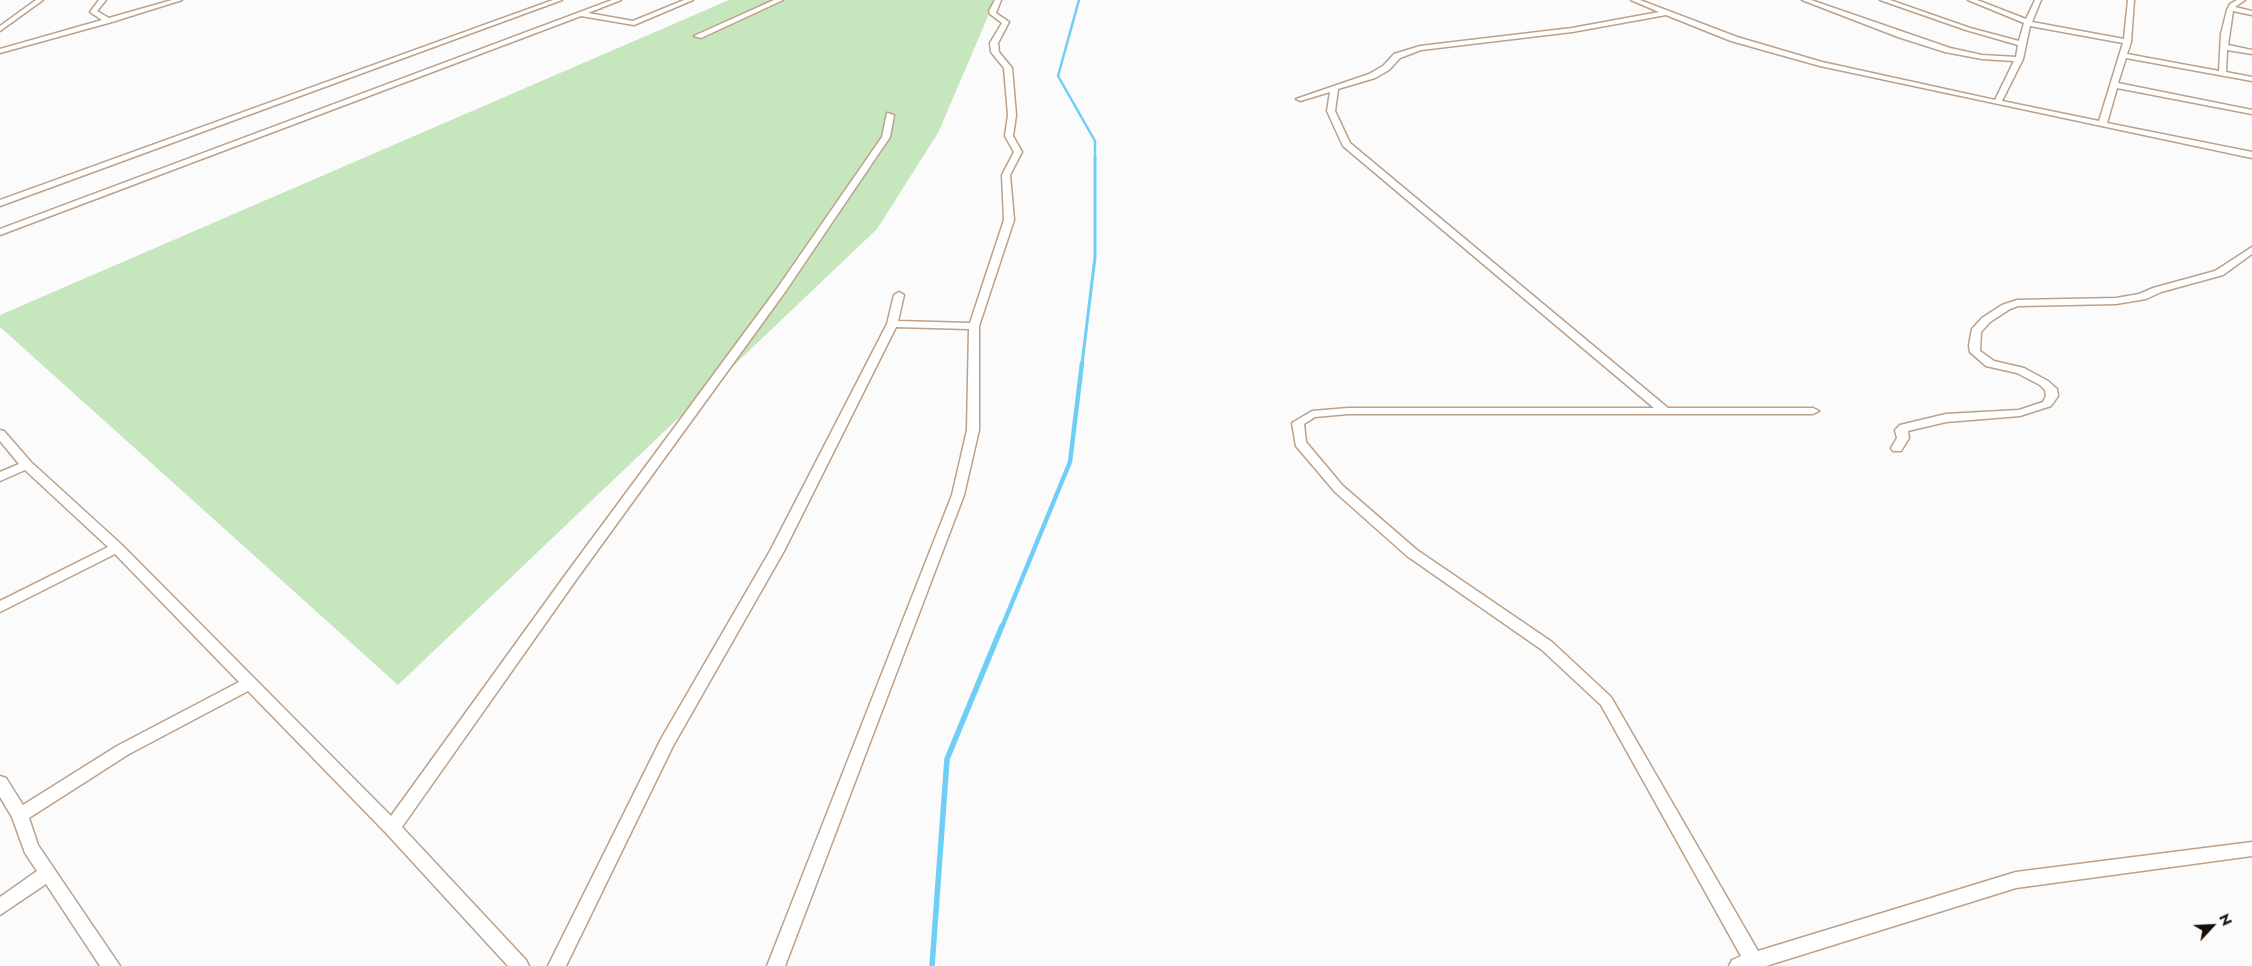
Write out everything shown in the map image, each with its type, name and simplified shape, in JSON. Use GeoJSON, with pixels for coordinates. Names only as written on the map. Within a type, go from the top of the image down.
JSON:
{"type":"FeatureCollection","features":[{"type":"Feature","properties":{"kind":"street"},"geometry":{"type":"LineString","coordinates":[[0,29],[40,0]]}},
{"type":"Feature","properties":{"kind":"street"},"geometry":{"type":"LineString","coordinates":[[103,0],[93,12],[110,20]]}},
{"type":"Feature","properties":{"kind":"street"},"geometry":{"type":"LineString","coordinates":[[1,51],[178,0]]}},
{"type":"Feature","properties":{"kind":"street"},"geometry":{"type":"LineString","coordinates":[[0,203],[559,0]]}},
{"type":"Feature","properties":{"kind":"street"},"geometry":{"type":"LineString","coordinates":[[0,232],[618,0]]}},
{"type":"Feature","properties":{"kind":"street"},"geometry":{"type":"LineString","coordinates":[[579,14],[634,23],[690,0]]}},
{"type":"Feature","properties":{"kind":"street"},"geometry":{"type":"LineString","coordinates":[[698,36],[780,0]]}},
{"type":"Feature","properties":{"kind":"street"},"geometry":{"type":"LineString","coordinates":[[776,966],[958,495],[973,430],[974,326],[1009,220],[1006,176],[1018,152],[1009,136],[1012,114],[1008,68],[995,52],[994,43],[1006,22],[993,14],[992,11],[998,0]]}},
{"type":"Feature","properties":{"kind":"street"},"geometry":{"type":"LineString","coordinates":[[1634,0],[1712,32],[1777,52],[1883,79],[2252,155]]}},
{"type":"Feature","properties":{"kind":"street"},"geometry":{"type":"LineString","coordinates":[[1805,0],[1948,50],[1982,57],[2019,59]]}},
{"type":"Feature","properties":{"kind":"street"},"geometry":{"type":"LineString","coordinates":[[1882,0],[1968,29],[2022,44]]}},
{"type":"Feature","properties":{"kind":"street"},"geometry":{"type":"LineString","coordinates":[[1970,0],[2027,23],[2126,42]]}},
{"type":"Feature","properties":{"kind":"street"},"geometry":{"type":"LineString","coordinates":[[1998,102],[2019,59],[2027,23],[2038,0]]}},
{"type":"Feature","properties":{"kind":"street"},"geometry":{"type":"LineString","coordinates":[[2102,124],[2123,55],[2131,0]]}},
{"type":"Feature","properties":{"kind":"street"},"geometry":{"type":"LineString","coordinates":[[2222,74],[2225,34],[2231,8],[2242,0]]}},
{"type":"Feature","properties":{"kind":"street"},"geometry":{"type":"LineString","coordinates":[[2231,8],[2252,13]]}},
{"type":"Feature","properties":{"kind":"street"},"geometry":{"type":"LineString","coordinates":[[1300,99],[1372,76],[1386,68],[1397,56],[1420,48],[1572,30],[1664,13]]}},
{"type":"Feature","properties":{"kind":"street"},"geometry":{"type":"LineString","coordinates":[[2225,47],[2252,52]]}},
{"type":"Feature","properties":{"kind":"street"},"geometry":{"type":"LineString","coordinates":[[2123,55],[2252,79]]}},
{"type":"Feature","properties":{"kind":"street"},"geometry":{"type":"LineString","coordinates":[[2115,85],[2252,112]]}},
{"type":"Feature","properties":{"kind":"street"},"geometry":{"type":"LineString","coordinates":[[1334,89],[1331,111],[1346,144],[1665,411]]}},
{"type":"Feature","properties":{"kind":"street"},"geometry":{"type":"LineString","coordinates":[[392,828],[571,578],[780,292],[886,137],[890,115]]}},
{"type":"Feature","properties":{"kind":"street"},"geometry":{"type":"LineString","coordinates":[[1897,448],[1903,438],[1901,430],[1904,428],[1946,418],[2020,413],[2047,404],[2052,396],[2051,389],[2044,383],[2020,370],[1990,364],[1975,352],[1976,331],[1986,320],[2011,304],[2116,301],[2142,297],[2166,287],[2219,273],[2252,250]]}},
{"type":"Feature","properties":{"kind":"street"},"geometry":{"type":"LineString","coordinates":[[557,966],[667,743],[777,551],[892,324],[899,295]]}},
{"type":"Feature","properties":{"kind":"street"},"geometry":{"type":"LineString","coordinates":[[892,324],[974,326]]}},
{"type":"Feature","properties":{"kind":"street"},"geometry":{"type":"LineString","coordinates":[[1813,412],[1348,411],[1312,414],[1298,423],[1300,443],[1339,489],[1412,554],[1547,646],[1606,701],[1746,964],[2016,880],[2252,849]]}},
{"type":"Feature","properties":{"kind":"street"},"geometry":{"type":"LineString","coordinates":[[0,434],[27,465],[117,548],[392,828],[520,966]]}},
{"type":"Feature","properties":{"kind":"street"},"geometry":{"type":"LineString","coordinates":[[0,477],[27,465]]}},
{"type":"Feature","properties":{"kind":"street"},"geometry":{"type":"LineString","coordinates":[[0,607],[117,548]]}},
{"type":"Feature","properties":{"kind":"street"},"geometry":{"type":"LineString","coordinates":[[20,815],[123,750],[249,683]]}},
{"type":"Feature","properties":{"kind":"street"},"geometry":{"type":"LineString","coordinates":[[0,783],[20,815],[31,848],[112,966]]}},
{"type":"Feature","properties":{"kind":"street"},"geometry":{"type":"LineString","coordinates":[[0,907],[48,873]]}},
{"type":"Feature","properties":{"kind":"green space"},"geometry":{"type":"Polygon","coordinates":[[[729,0],[995,0],[938,133],[877,229],[398,685],[0,327],[0,315],[729,0]]]}},
{"type":"Feature","properties":{"kind":"waterway"},"geometry":{"type":"LineString","coordinates":[[1079,0],[1058,76],[1095,141],[1095,257],[1082,364]]}},
{"type":"Feature","properties":{"kind":"waterway"},"geometry":{"type":"LineString","coordinates":[[1002,627],[1070,462],[1082,363]]}},
{"type":"Feature","properties":{"kind":"waterway"},"geometry":{"type":"LineString","coordinates":[[932,966],[947,759],[1002,626]]}}]}
